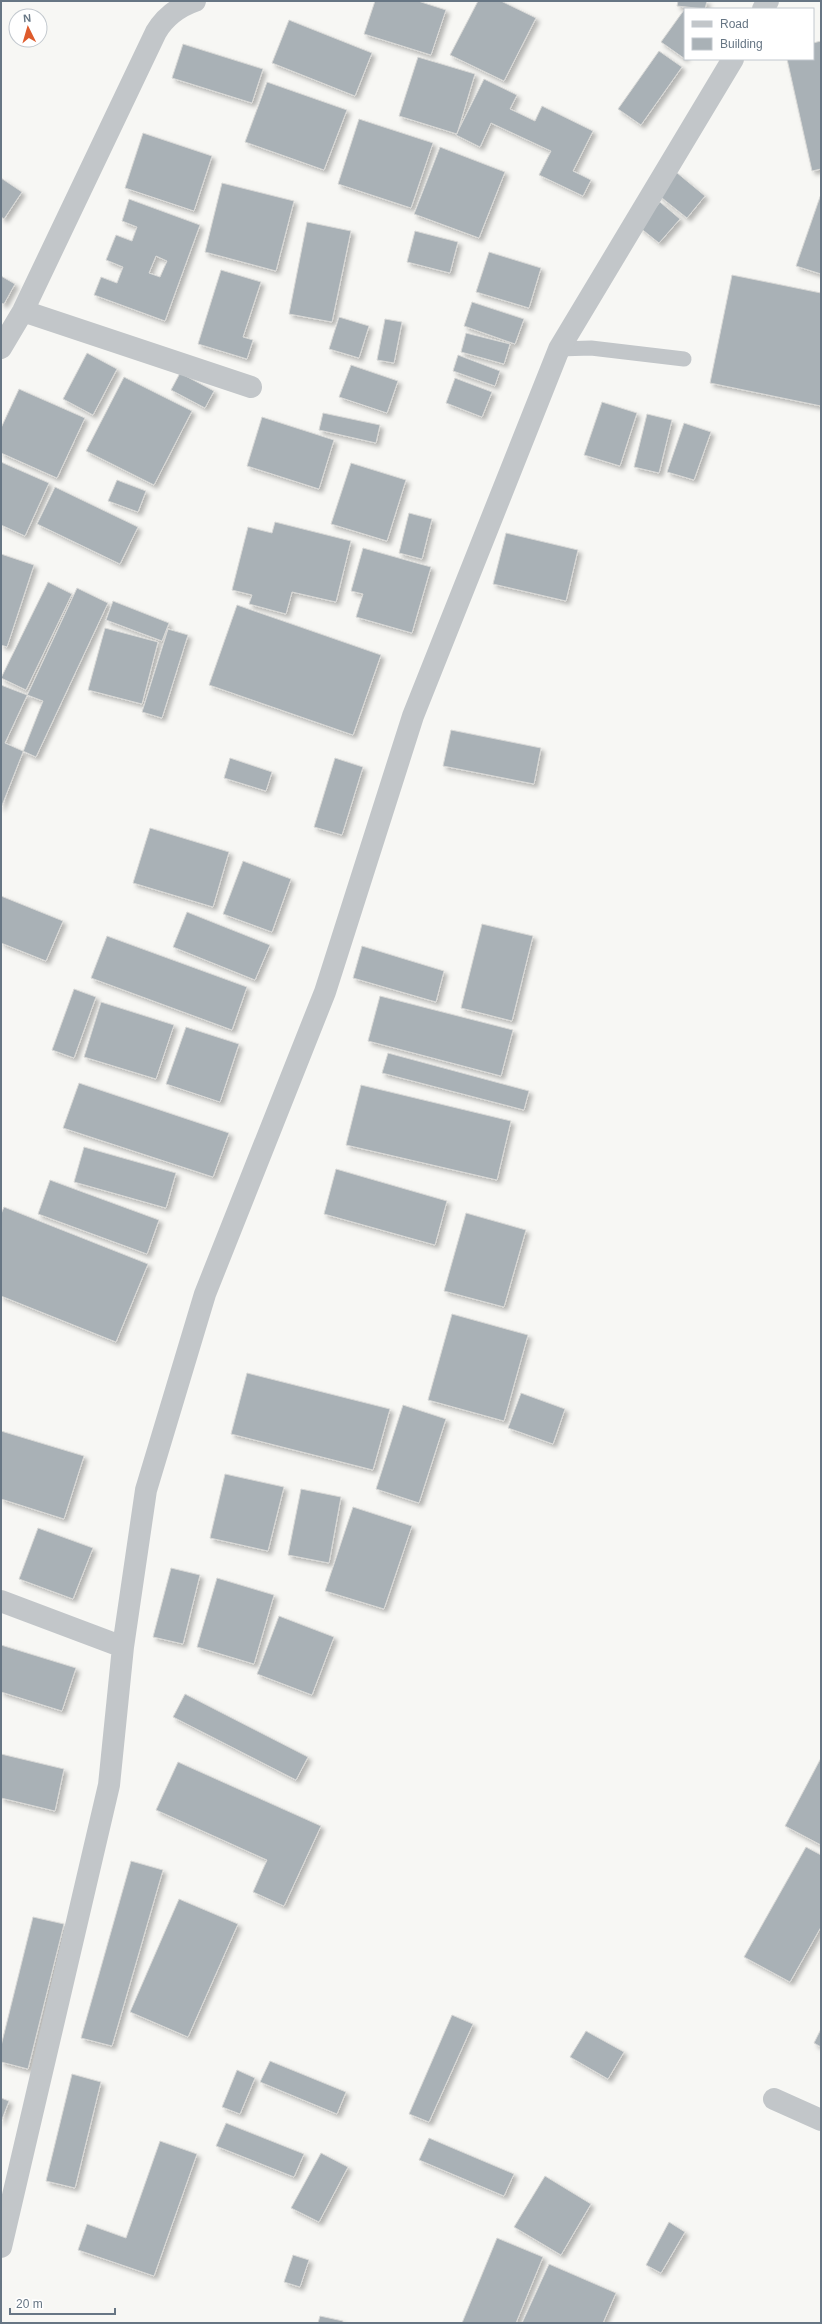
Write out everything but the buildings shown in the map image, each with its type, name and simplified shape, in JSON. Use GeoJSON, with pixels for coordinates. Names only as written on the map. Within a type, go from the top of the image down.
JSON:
{"type":"FeatureCollection","features":[{"type":"Feature","properties":{"kind":"street"},"geometry":{"type":"LineString","coordinates":[[1,348],[23,311],[156,32],[168,16],[180,7],[195,1]]}},
{"type":"Feature","properties":{"kind":"street"},"geometry":{"type":"LineString","coordinates":[[1,2247],[109,1785],[123,1647],[146,1490],[205,1294],[325,992],[413,716],[559,349],[732,60]]}},
{"type":"Feature","properties":{"kind":"street"},"geometry":{"type":"LineString","coordinates":[[23,311],[251,387]]}},
{"type":"Feature","properties":{"kind":"street"},"geometry":{"type":"LineString","coordinates":[[1,1601],[123,1647]]}},
{"type":"Feature","properties":{"kind":"street"},"geometry":{"type":"LineString","coordinates":[[774,2099],[821,2120]]}},
{"type":"Feature","properties":{"kind":"lane"},"geometry":{"type":"LineString","coordinates":[[559,349],[591,348],[684,359]]}}]}
